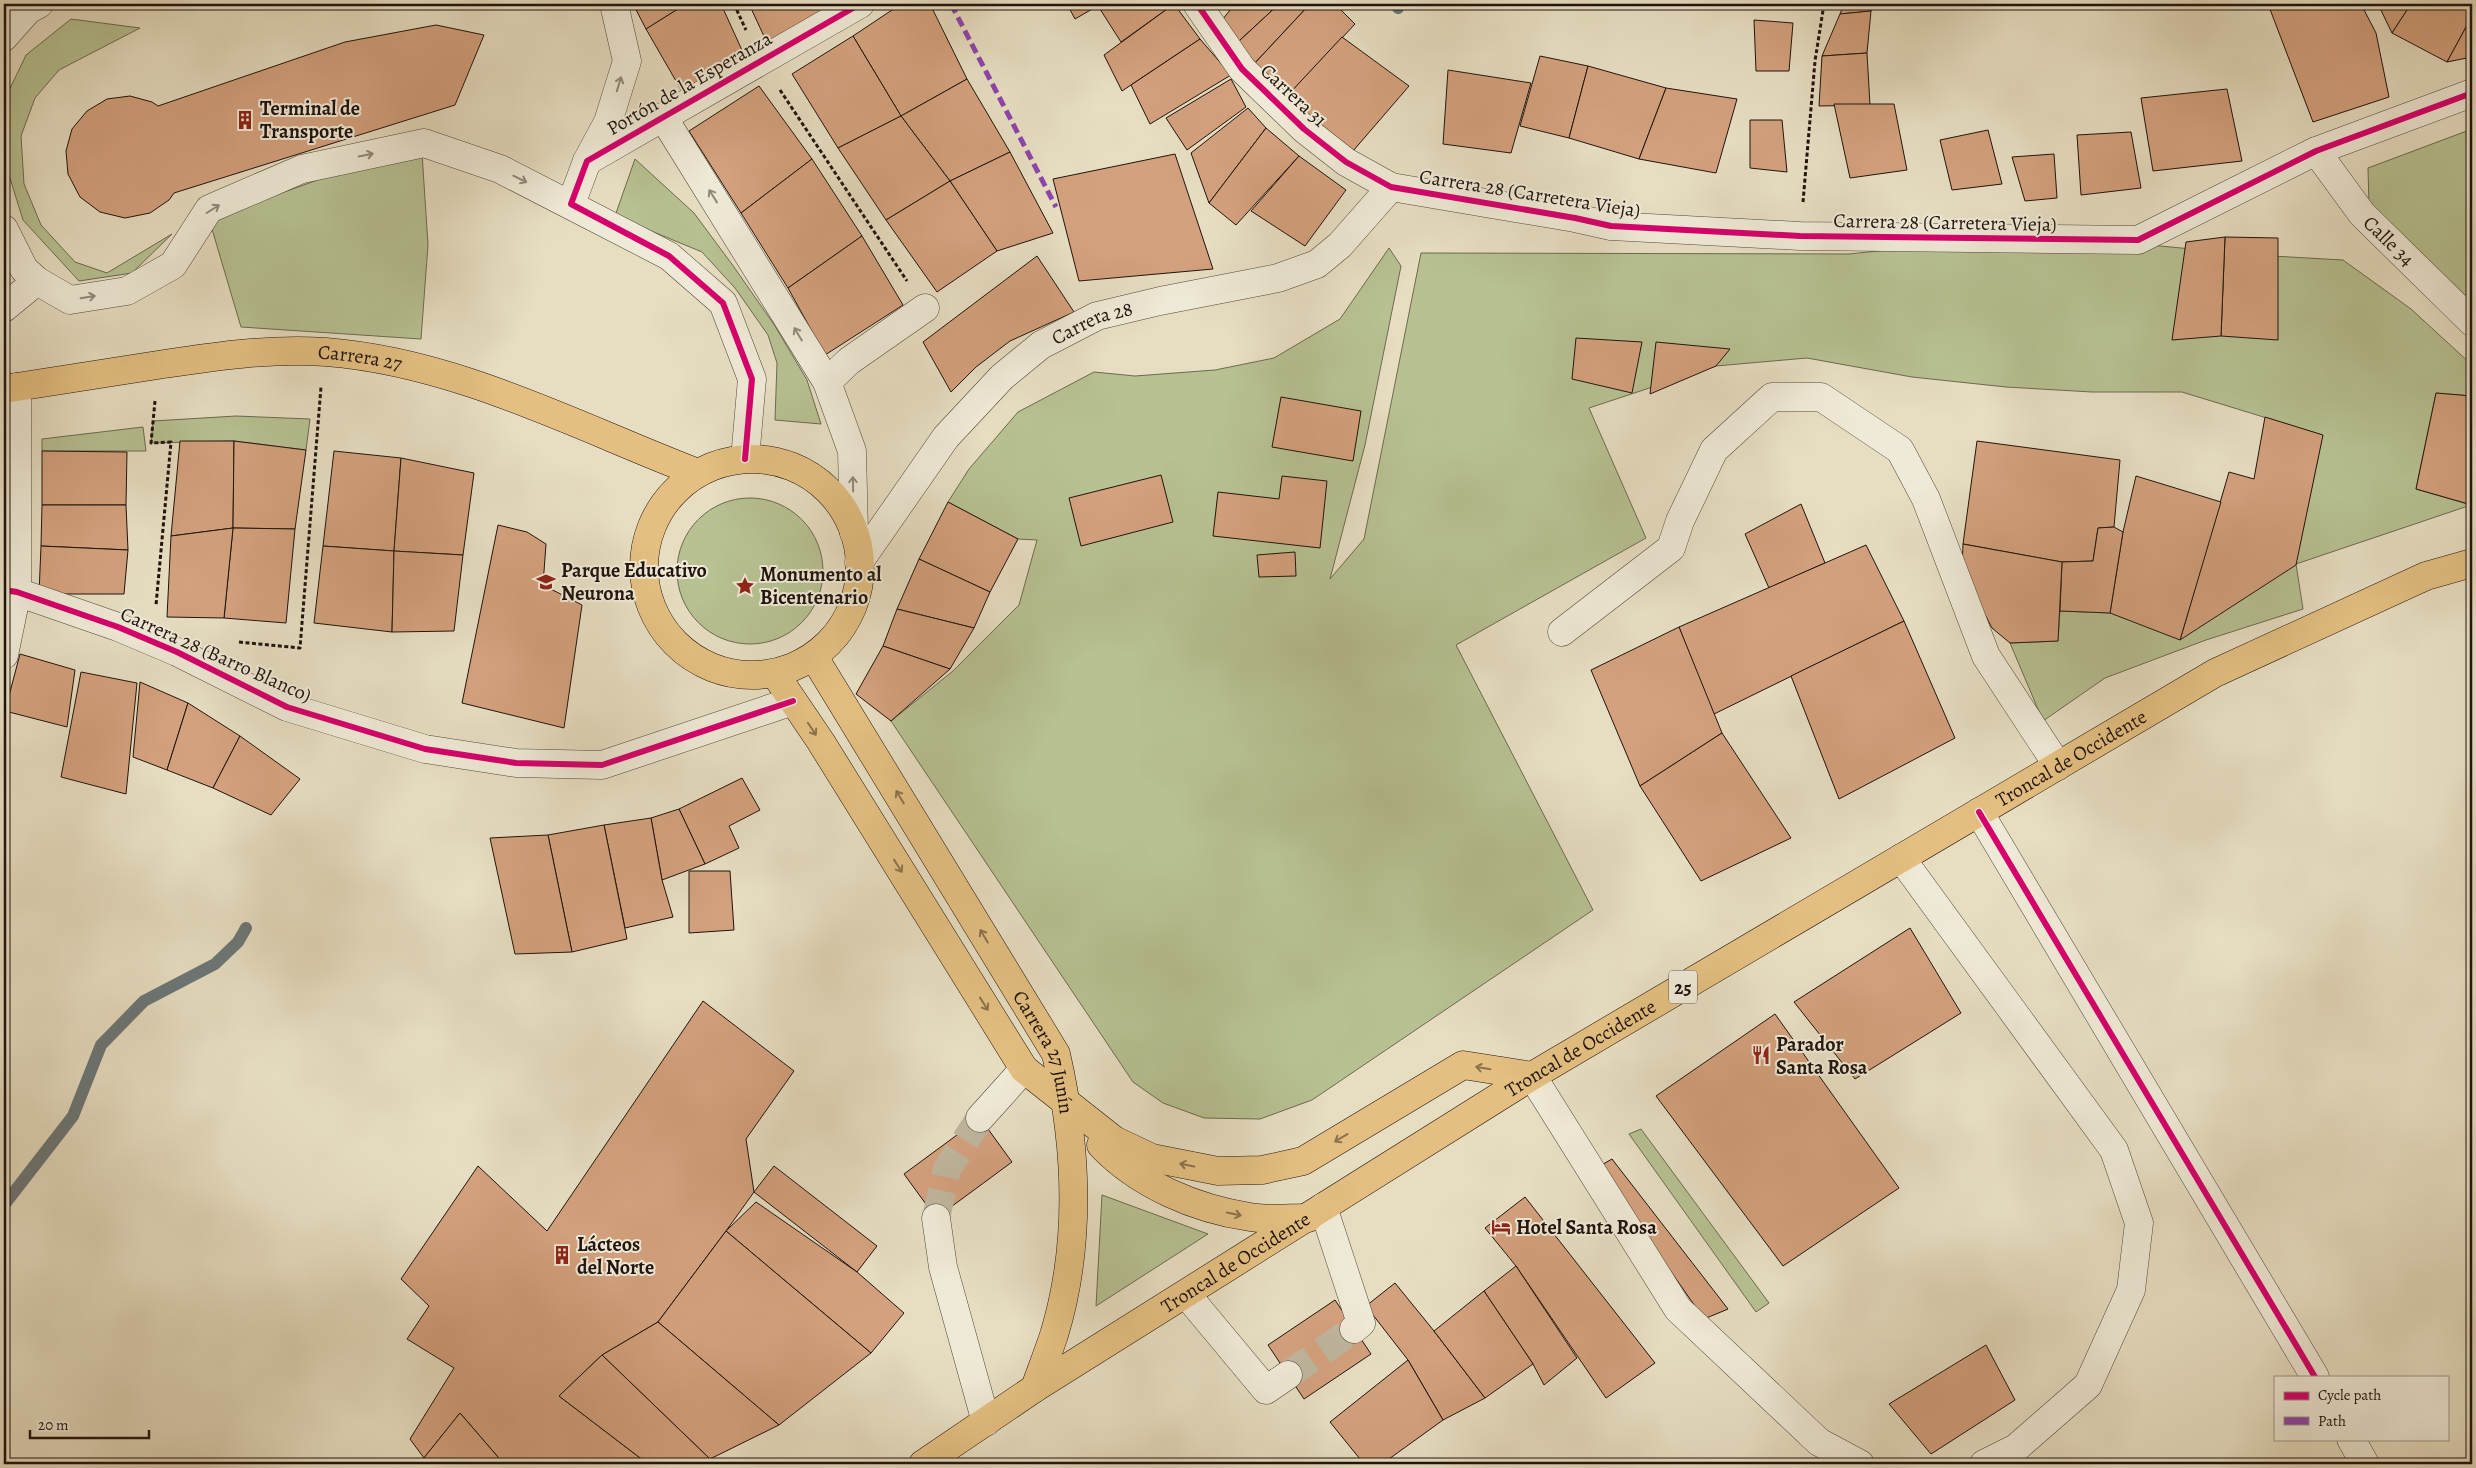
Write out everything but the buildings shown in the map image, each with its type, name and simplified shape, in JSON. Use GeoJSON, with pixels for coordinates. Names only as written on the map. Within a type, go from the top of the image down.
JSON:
{"type":"FeatureCollection","features":[{"type":"Feature","properties":{"kind":"main road","name":"Carrera 27"},"geometry":{"type":"LineString","coordinates":[[10,388],[227,355],[278,351],[326,352],[390,360],[441,373],[562,417],[623,444],[698,473]]}},
{"type":"Feature","properties":{"kind":"main road"},"geometry":{"type":"LineString","coordinates":[[745,459],[785,464],[820,483],[834,497],[846,514],[854,532],[860,562],[855,598],[840,630],[814,656],[775,674],[756,676],[723,672],[697,661],[675,644],[658,621],[647,595],[644,566],[648,539],[659,512],[676,490],[698,473],[721,464],[745,459]]}},
{"type":"Feature","properties":{"kind":"main road","name":"Troncal de Occidente"},"geometry":{"type":"LineString","coordinates":[[923,1464],[1035,1388],[1532,1076],[2215,673],[2426,576],[2472,563]]}},
{"type":"Feature","properties":{"kind":"main road","name":"Carrera 27 Junín"},"geometry":{"type":"LineString","coordinates":[[814,656],[1056,1054],[1067,1103]]}},
{"type":"Feature","properties":{"kind":"main road","name":"Carrera 27 Junín"},"geometry":{"type":"LineString","coordinates":[[775,674],[822,742],[1024,1070],[1067,1103]]}},
{"type":"Feature","properties":{"kind":"main road"},"geometry":{"type":"LineString","coordinates":[[1067,1103],[1114,1140],[1152,1158],[1218,1172],[1262,1170],[1303,1161],[1463,1065],[1532,1076]]}},
{"type":"Feature","properties":{"kind":"main road"},"geometry":{"type":"LineString","coordinates":[[1067,1103],[1102,1147],[1147,1182],[1197,1206],[1252,1218],[1316,1213]]}},
{"type":"Feature","properties":{"kind":"main road"},"geometry":{"type":"LineString","coordinates":[[1035,1388],[1054,1334],[1068,1268],[1073,1220],[1074,1161],[1067,1103]]}},
{"type":"Feature","properties":{"kind":"street"},"geometry":{"type":"LineString","coordinates":[[4,37],[28,10],[39,4]]}},
{"type":"Feature","properties":{"kind":"street"},"geometry":{"type":"LineString","coordinates":[[571,204],[587,161],[608,122],[627,62],[614,4]]}},
{"type":"Feature","properties":{"kind":"street","name":"Portón de la Esperanza"},"geometry":{"type":"LineString","coordinates":[[587,161],[860,4]]}},
{"type":"Feature","properties":{"kind":"street","name":"Carrera 31"},"geometry":{"type":"LineString","coordinates":[[1197,4],[1242,69],[1304,129],[1346,162],[1391,187]]}},
{"type":"Feature","properties":{"kind":"street","name":"Carrera 28 (Carretera Vieja)"},"geometry":{"type":"LineString","coordinates":[[1391,187],[1575,218],[1611,226],[1800,236],[2138,240],[2316,150],[2472,93]]}},
{"type":"Feature","properties":{"kind":"street"},"geometry":{"type":"LineString","coordinates":[[663,116],[828,382],[852,451],[854,532]]}},
{"type":"Feature","properties":{"kind":"street"},"geometry":{"type":"LineString","coordinates":[[4,229],[24,269],[37,281],[70,300],[127,291],[172,266],[209,209],[302,169],[424,143],[500,169],[669,256],[722,303],[752,379],[745,459]]}},
{"type":"Feature","properties":{"kind":"street","name":"Calle 34"},"geometry":{"type":"LineString","coordinates":[[2316,150],[2362,214],[2472,322]]}},
{"type":"Feature","properties":{"kind":"street","name":"Carrera 28"},"geometry":{"type":"LineString","coordinates":[[860,562],[946,437],[1002,377],[1041,345],[1097,316],[1278,278],[1317,264],[1340,244],[1391,187]]}},
{"type":"Feature","properties":{"kind":"street"},"geometry":{"type":"LineString","coordinates":[[4,308],[37,281]]}},
{"type":"Feature","properties":{"kind":"street"},"geometry":{"type":"LineString","coordinates":[[828,382],[849,361],[925,308]]}},
{"type":"Feature","properties":{"kind":"street"},"geometry":{"type":"LineString","coordinates":[[4,654],[10,591],[10,388]]}},
{"type":"Feature","properties":{"kind":"street"},"geometry":{"type":"LineString","coordinates":[[1562,632],[1671,548],[1680,521],[1714,450],[1772,397],[1821,397],[1900,450],[1926,499],[1986,656],[2058,766]]}},
{"type":"Feature","properties":{"kind":"street","name":"Carrera 28 (Barro Blanco)"},"geometry":{"type":"LineString","coordinates":[[10,591],[118,628],[177,652],[287,707],[424,749],[516,763],[602,765],[793,701]]}},
{"type":"Feature","properties":{"kind":"street"},"geometry":{"type":"LineString","coordinates":[[1979,812],[2313,1376]]}},
{"type":"Feature","properties":{"kind":"street"},"geometry":{"type":"LineString","coordinates":[[1901,858],[2114,1150],[2139,1223],[2131,1290],[2088,1386],[2016,1448],[1984,1464]]}},
{"type":"Feature","properties":{"kind":"street"},"geometry":{"type":"LineString","coordinates":[[980,1118],[1024,1070]]}},
{"type":"Feature","properties":{"kind":"street"},"geometry":{"type":"LineString","coordinates":[[1532,1076],[1678,1310],[1819,1442],[1860,1464]]}},
{"type":"Feature","properties":{"kind":"street"},"geometry":{"type":"LineString","coordinates":[[1316,1213],[1361,1323],[1354,1329]]}},
{"type":"Feature","properties":{"kind":"street"},"geometry":{"type":"LineString","coordinates":[[936,1218],[943,1267],[986,1422]]}},
{"type":"Feature","properties":{"kind":"street"},"geometry":{"type":"LineString","coordinates":[[1186,1294],[1266,1390],[1288,1375]]}},
{"type":"Feature","properties":{"kind":"street"},"geometry":{"type":"LineString","coordinates":[[2352,1440],[2365,1464]]}},
{"type":"Feature","properties":{"kind":"path"},"geometry":{"type":"LineString","coordinates":[[734,4],[760,61],[925,308]]}},
{"type":"Feature","properties":{"kind":"path"},"geometry":{"type":"LineString","coordinates":[[1800,236],[1815,61],[1824,4]]}},
{"type":"Feature","properties":{"kind":"path"},"geometry":{"type":"LineString","coordinates":[[232,641],[300,648],[322,374],[326,352]]}},
{"type":"Feature","properties":{"kind":"path"},"geometry":{"type":"LineString","coordinates":[[155,366],[156,386],[151,443],[171,442],[155,615]]}},
{"type":"Feature","properties":{"kind":"green space"},"geometry":{"type":"Polygon","coordinates":[[[71,19],[140,28],[59,70],[35,98],[21,136],[24,184],[41,225],[75,262],[107,273],[172,234],[132,273],[79,281],[23,220],[4,159],[4,101],[26,55],[71,19]]]}},
{"type":"Feature","properties":{"kind":"green space"},"geometry":{"type":"Polygon","coordinates":[[[2472,129],[2472,314],[2369,206],[2368,168],[2472,129]]]}},
{"type":"Feature","properties":{"kind":"green space"},"geometry":{"type":"Polygon","coordinates":[[[422,153],[428,245],[421,339],[241,327],[209,219],[351,168],[422,153]]]}},
{"type":"Feature","properties":{"kind":"green space"},"geometry":{"type":"Polygon","coordinates":[[[635,159],[694,213],[734,267],[775,326],[807,380],[821,424],[775,420],[777,363],[768,335],[735,288],[702,252],[615,216],[635,159]]]}},
{"type":"Feature","properties":{"kind":"green space"},"geometry":{"type":"Polygon","coordinates":[[[1974,241],[2139,244],[2255,255],[2343,260],[2411,309],[2472,365],[2472,396],[2436,393],[2416,489],[2471,505],[2296,564],[2303,609],[2206,640],[2105,678],[2043,721],[2010,643],[2058,641],[2060,611],[2110,613],[2322,435],[2182,392],[2092,392],[2006,387],[1912,377],[1807,358],[1716,366],[1589,408],[1646,538],[1456,645],[1593,910],[1312,1100],[1260,1119],[1204,1118],[1163,1103],[1133,1082],[891,721],[953,671],[1019,605],[1037,540],[1018,539],[948,502],[969,469],[1018,412],[1094,372],[1135,376],[1215,370],[1274,358],[1340,319],[1389,248],[1401,266],[1365,445],[1330,579],[1364,539],[1421,253],[1849,254],[1974,241]]]}},
{"type":"Feature","properties":{"kind":"green space"},"geometry":{"type":"Polygon","coordinates":[[[236,416],[310,419],[306,450],[234,441],[151,443],[153,421],[236,416]]]}},
{"type":"Feature","properties":{"kind":"green space"},"geometry":{"type":"Polygon","coordinates":[[[143,427],[146,451],[42,451],[42,439],[143,427]]]}},
{"type":"Feature","properties":{"kind":"green space"},"geometry":{"type":"Polygon","coordinates":[[[750,498],[778,504],[802,519],[817,543],[823,571],[817,599],[802,623],[778,638],[750,644],[722,638],[698,623],[683,599],[677,571],[683,543],[698,519],[722,504],[750,498]]]}},
{"type":"Feature","properties":{"kind":"green space"},"geometry":{"type":"Polygon","coordinates":[[[1641,1129],[1769,1303],[1756,1312],[1629,1134],[1641,1129]]]}},
{"type":"Feature","properties":{"kind":"green space"},"geometry":{"type":"Polygon","coordinates":[[[1102,1195],[1208,1234],[1096,1306],[1102,1195]]]}},
{"type":"Feature","properties":{"kind":"waterway"},"geometry":{"type":"LineString","coordinates":[[1398,8],[1399,4]]}},
{"type":"Feature","properties":{"kind":"waterway"},"geometry":{"type":"LineString","coordinates":[[4,1205],[73,1116],[101,1045],[144,1001],[215,964],[238,942],[246,928]]}},
{"type":"Feature","properties":{"kind":"tunnel"},"geometry":{"type":"LineString","coordinates":[[936,1218],[947,1169],[980,1118]]}},
{"type":"Feature","properties":{"kind":"tunnel"},"geometry":{"type":"LineString","coordinates":[[1288,1375],[1354,1329]]}},
{"type":"Feature","properties":{"kind":"marked path"},"geometry":{"type":"LineString","coordinates":[[951,4],[1056,207]]}},
{"type":"Feature","properties":{"kind":"cycle path"},"geometry":{"type":"LineString","coordinates":[[745,459],[752,379],[723,303],[669,256],[571,204],[587,161],[860,4]]}},
{"type":"Feature","properties":{"kind":"cycle path"},"geometry":{"type":"LineString","coordinates":[[1197,4],[1242,69],[1304,129],[1346,162],[1391,187],[1575,218],[1611,226],[1800,236],[2138,240],[2316,151],[2472,93]]}},
{"type":"Feature","properties":{"kind":"cycle path"},"geometry":{"type":"LineString","coordinates":[[4,590],[17,592],[118,627],[177,652],[287,707],[425,749],[516,763],[602,765],[793,701]]}},
{"type":"Feature","properties":{"kind":"cycle path"},"geometry":{"type":"LineString","coordinates":[[1979,812],[2314,1376]]}},
{"type":"Feature","properties":{"kind":"place","name":"Terminal de Transporte"},"geometry":{"type":"Point","coordinates":[245,120]}},
{"type":"Feature","properties":{"kind":"place","name":"Parque Educativo Neurona"},"geometry":{"type":"Point","coordinates":[546,582]}},
{"type":"Feature","properties":{"kind":"place","name":"Monumento al Bicentenario"},"geometry":{"type":"Point","coordinates":[745,586]}},
{"type":"Feature","properties":{"kind":"place","name":"Parador Santa Rosa"},"geometry":{"type":"Point","coordinates":[1761,1055]}},
{"type":"Feature","properties":{"kind":"place","name":"Hotel Santa Rosa"},"geometry":{"type":"Point","coordinates":[1501,1227]}},
{"type":"Feature","properties":{"kind":"place","name":"Lácteos del Norte"},"geometry":{"type":"Point","coordinates":[562,1255]}}]}
